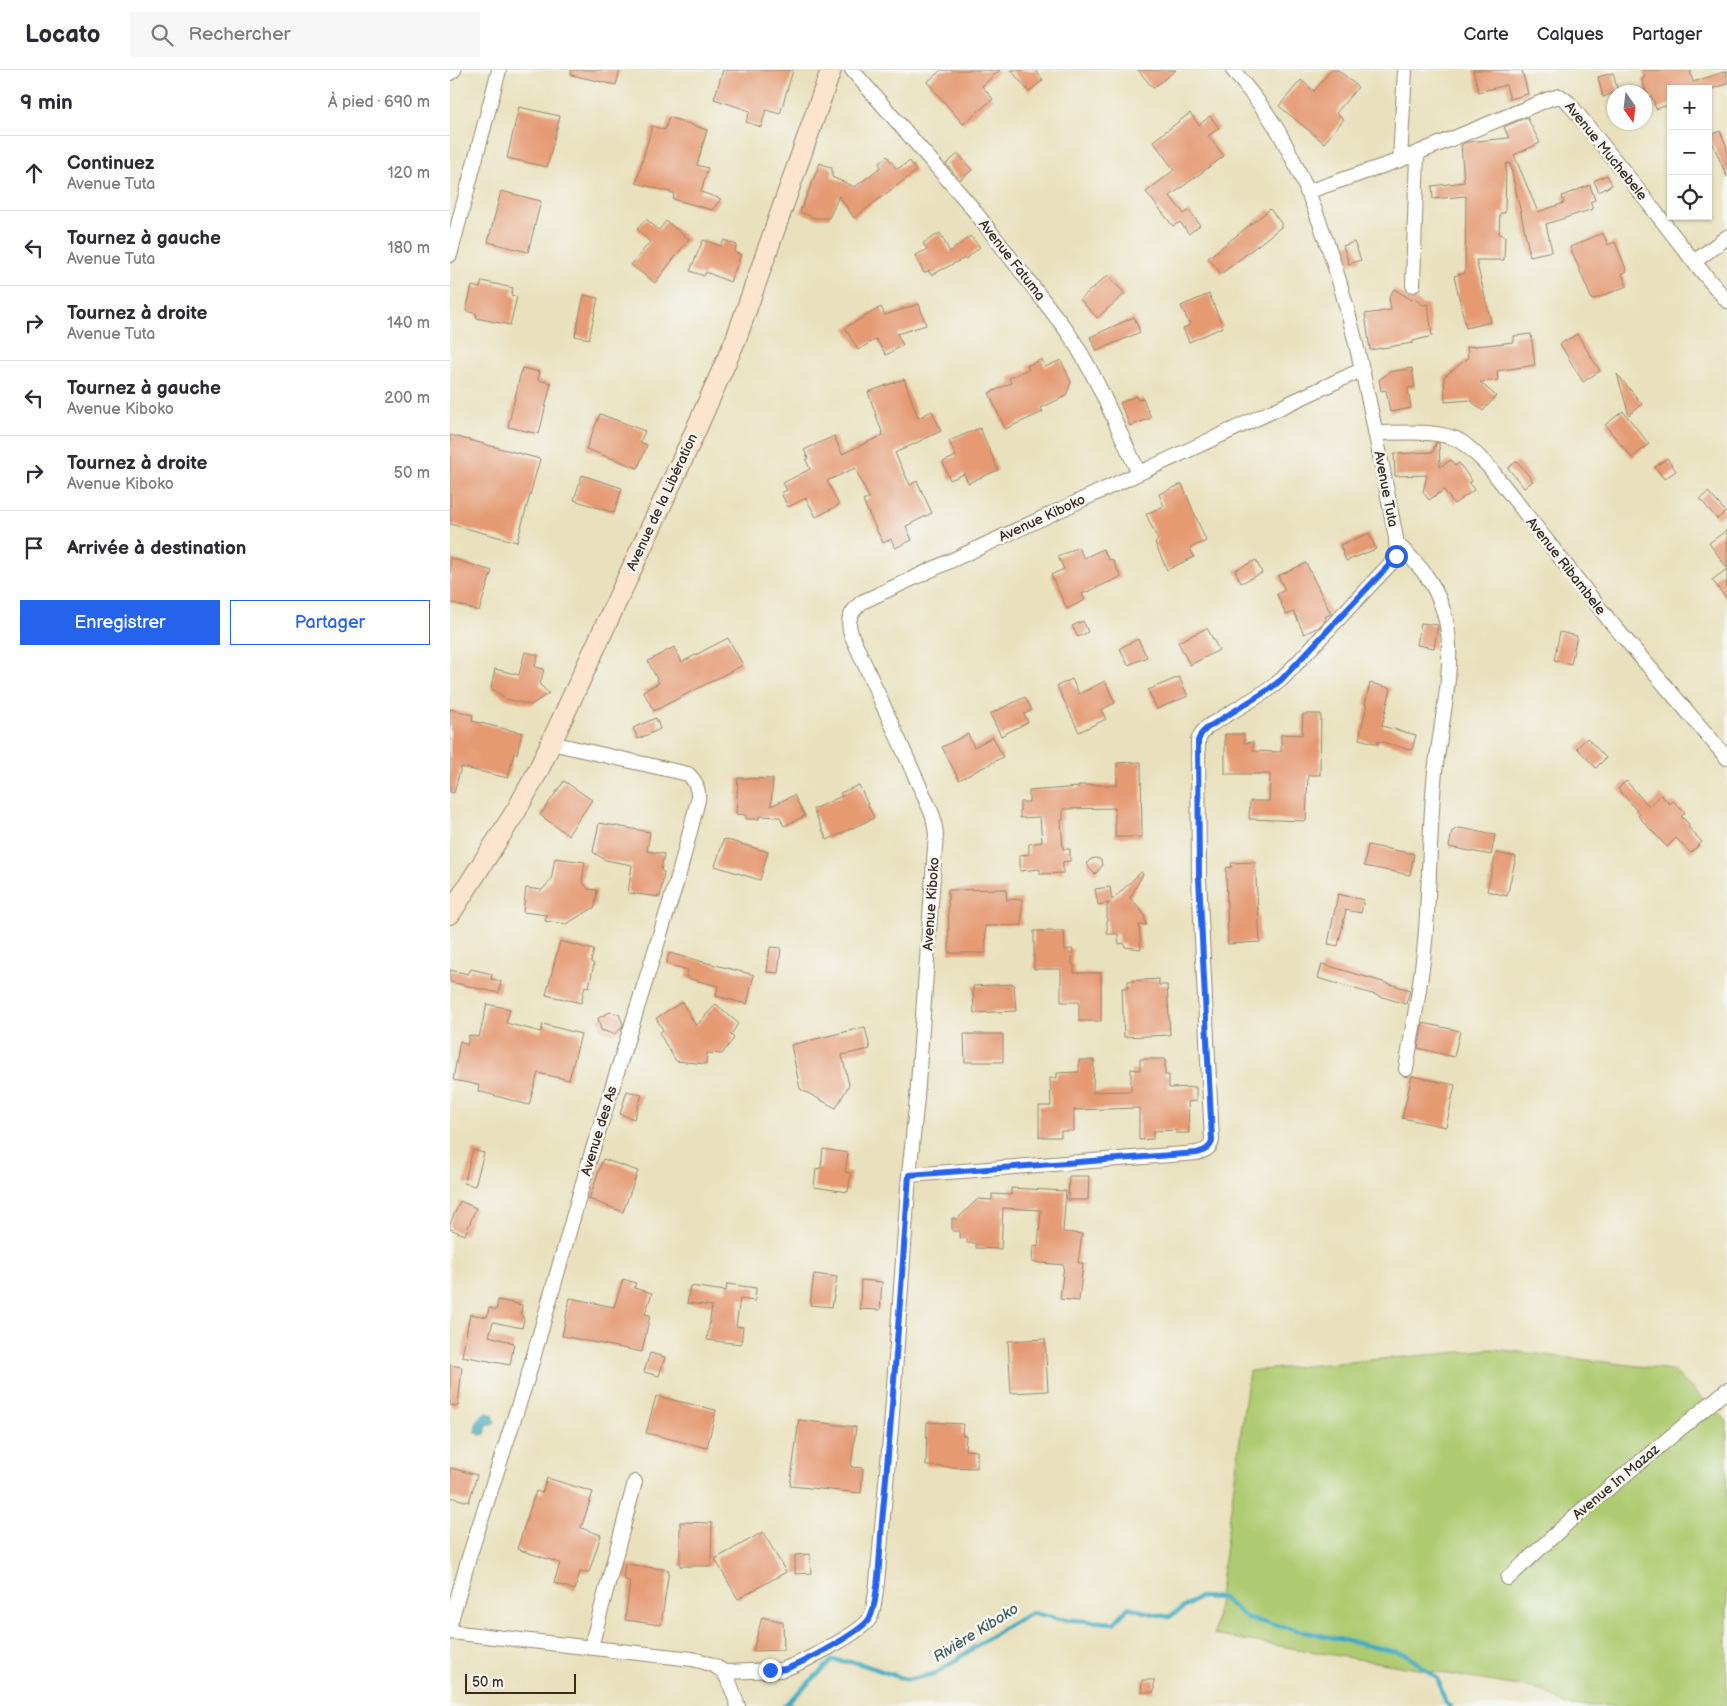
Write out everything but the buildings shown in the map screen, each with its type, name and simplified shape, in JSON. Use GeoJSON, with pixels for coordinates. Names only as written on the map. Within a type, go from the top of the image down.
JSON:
{"type":"FeatureCollection","features":[{"type":"Feature","properties":{"kind":"street"},"geometry":{"type":"LineString","coordinates":[[450,73],[454,70]]}},
{"type":"Feature","properties":{"kind":"street"},"geometry":{"type":"LineString","coordinates":[[450,255],[499,70]]}},
{"type":"Feature","properties":{"kind":"street","name":"Avenue de la Libération"},"geometry":{"type":"LineString","coordinates":[[450,914],[516,811],[538,771],[690,443],[736,338],[831,70]]}},
{"type":"Feature","properties":{"kind":"street","name":"Avenue Fatuma"},"geometry":{"type":"LineString","coordinates":[[852,70],[969,204],[1068,331],[1086,362],[1139,473]]}},
{"type":"Feature","properties":{"kind":"street","name":"Avenue Tuta"},"geometry":{"type":"LineString","coordinates":[[909,1175],[1197,1153],[1205,1151],[1209,1147],[1212,1140],[1199,878],[1198,741],[1201,734],[1207,728],[1281,680],[1392,562],[1397,551],[1362,370],[1331,255],[1307,192],[1281,136],[1266,112],[1233,70]]}},
{"type":"Feature","properties":{"kind":"street"},"geometry":{"type":"LineString","coordinates":[[1400,160],[1405,70]]}},
{"type":"Feature","properties":{"kind":"street","name":"Avenue Muchebele"},"geometry":{"type":"LineString","coordinates":[[1307,192],[1400,160],[1549,99],[1563,97],[1727,301]]}},
{"type":"Feature","properties":{"kind":"street"},"geometry":{"type":"LineString","coordinates":[[1413,285],[1416,153]]}},
{"type":"Feature","properties":{"kind":"street"},"geometry":{"type":"LineString","coordinates":[[1694,262],[1727,238]]}},
{"type":"Feature","properties":{"kind":"street","name":"Avenue Kiboko"},"geometry":{"type":"LineString","coordinates":[[725,1672],[780,1670],[837,1642],[863,1626],[869,1620],[872,1614],[877,1583],[891,1428],[909,1175],[917,1098],[936,834],[935,824],[929,807],[851,634],[848,622],[851,613],[862,602],[1362,370]]}},
{"type":"Feature","properties":{"kind":"street","name":"Avenue Ribambele"},"geometry":{"type":"LineString","coordinates":[[1375,433],[1414,432],[1443,436],[1461,442],[1475,452],[1489,467],[1609,620],[1727,758]]}},
{"type":"Feature","properties":{"kind":"street"},"geometry":{"type":"LineString","coordinates":[[1396,543],[1418,564],[1429,578],[1444,613],[1449,642],[1447,681],[1435,773],[1425,944],[1406,1069]]}},
{"type":"Feature","properties":{"kind":"street","name":"Avenue des As"},"geometry":{"type":"LineString","coordinates":[[450,1624],[470,1554],[528,1376],[588,1165],[680,874],[698,800],[698,788],[695,781],[688,774],[551,743]]}},
{"type":"Feature","properties":{"kind":"street","name":"Avenue In Mazaz"},"geometry":{"type":"LineString","coordinates":[[1508,1578],[1574,1517],[1727,1390]]}},
{"type":"Feature","properties":{"kind":"street"},"geometry":{"type":"LineString","coordinates":[[591,1647],[635,1482]]}},
{"type":"Feature","properties":{"kind":"street"},"geometry":{"type":"LineString","coordinates":[[450,1632],[709,1662],[725,1672],[738,1706]]}},
{"type":"Feature","properties":{"kind":"green space"},"geometry":{"type":"Polygon","coordinates":[[[1494,1349],[1672,1370],[1727,1421],[1727,1706],[1568,1706],[1542,1690],[1214,1635],[1249,1371],[1494,1349]]]}},
{"type":"Feature","properties":{"kind":"water"},"geometry":{"type":"Polygon","coordinates":[[[485,1412],[493,1415],[495,1423],[487,1425],[485,1434],[480,1435],[475,1432],[477,1421],[485,1412]]]}},
{"type":"Feature","properties":{"kind":"waterway","name":"Rivière Kiboko"},"geometry":{"type":"LineString","coordinates":[[784,1706],[833,1660],[858,1663],[908,1680],[937,1673],[1003,1628],[1032,1613],[1060,1619],[1114,1623],[1129,1607],[1169,1617],[1200,1597],[1222,1598],[1248,1619],[1406,1654],[1438,1679],[1445,1702],[1450,1706]]}},
{"type":"Feature","properties":{"kind":"route"},"geometry":{"type":"LineString","coordinates":[[770,1670],[787,1668],[837,1642],[863,1626],[872,1614],[877,1583],[891,1428],[909,1175],[1197,1153],[1205,1151],[1209,1147],[1212,1140],[1199,878],[1198,741],[1203,731],[1207,728],[1281,680],[1396,556]]}}]}
